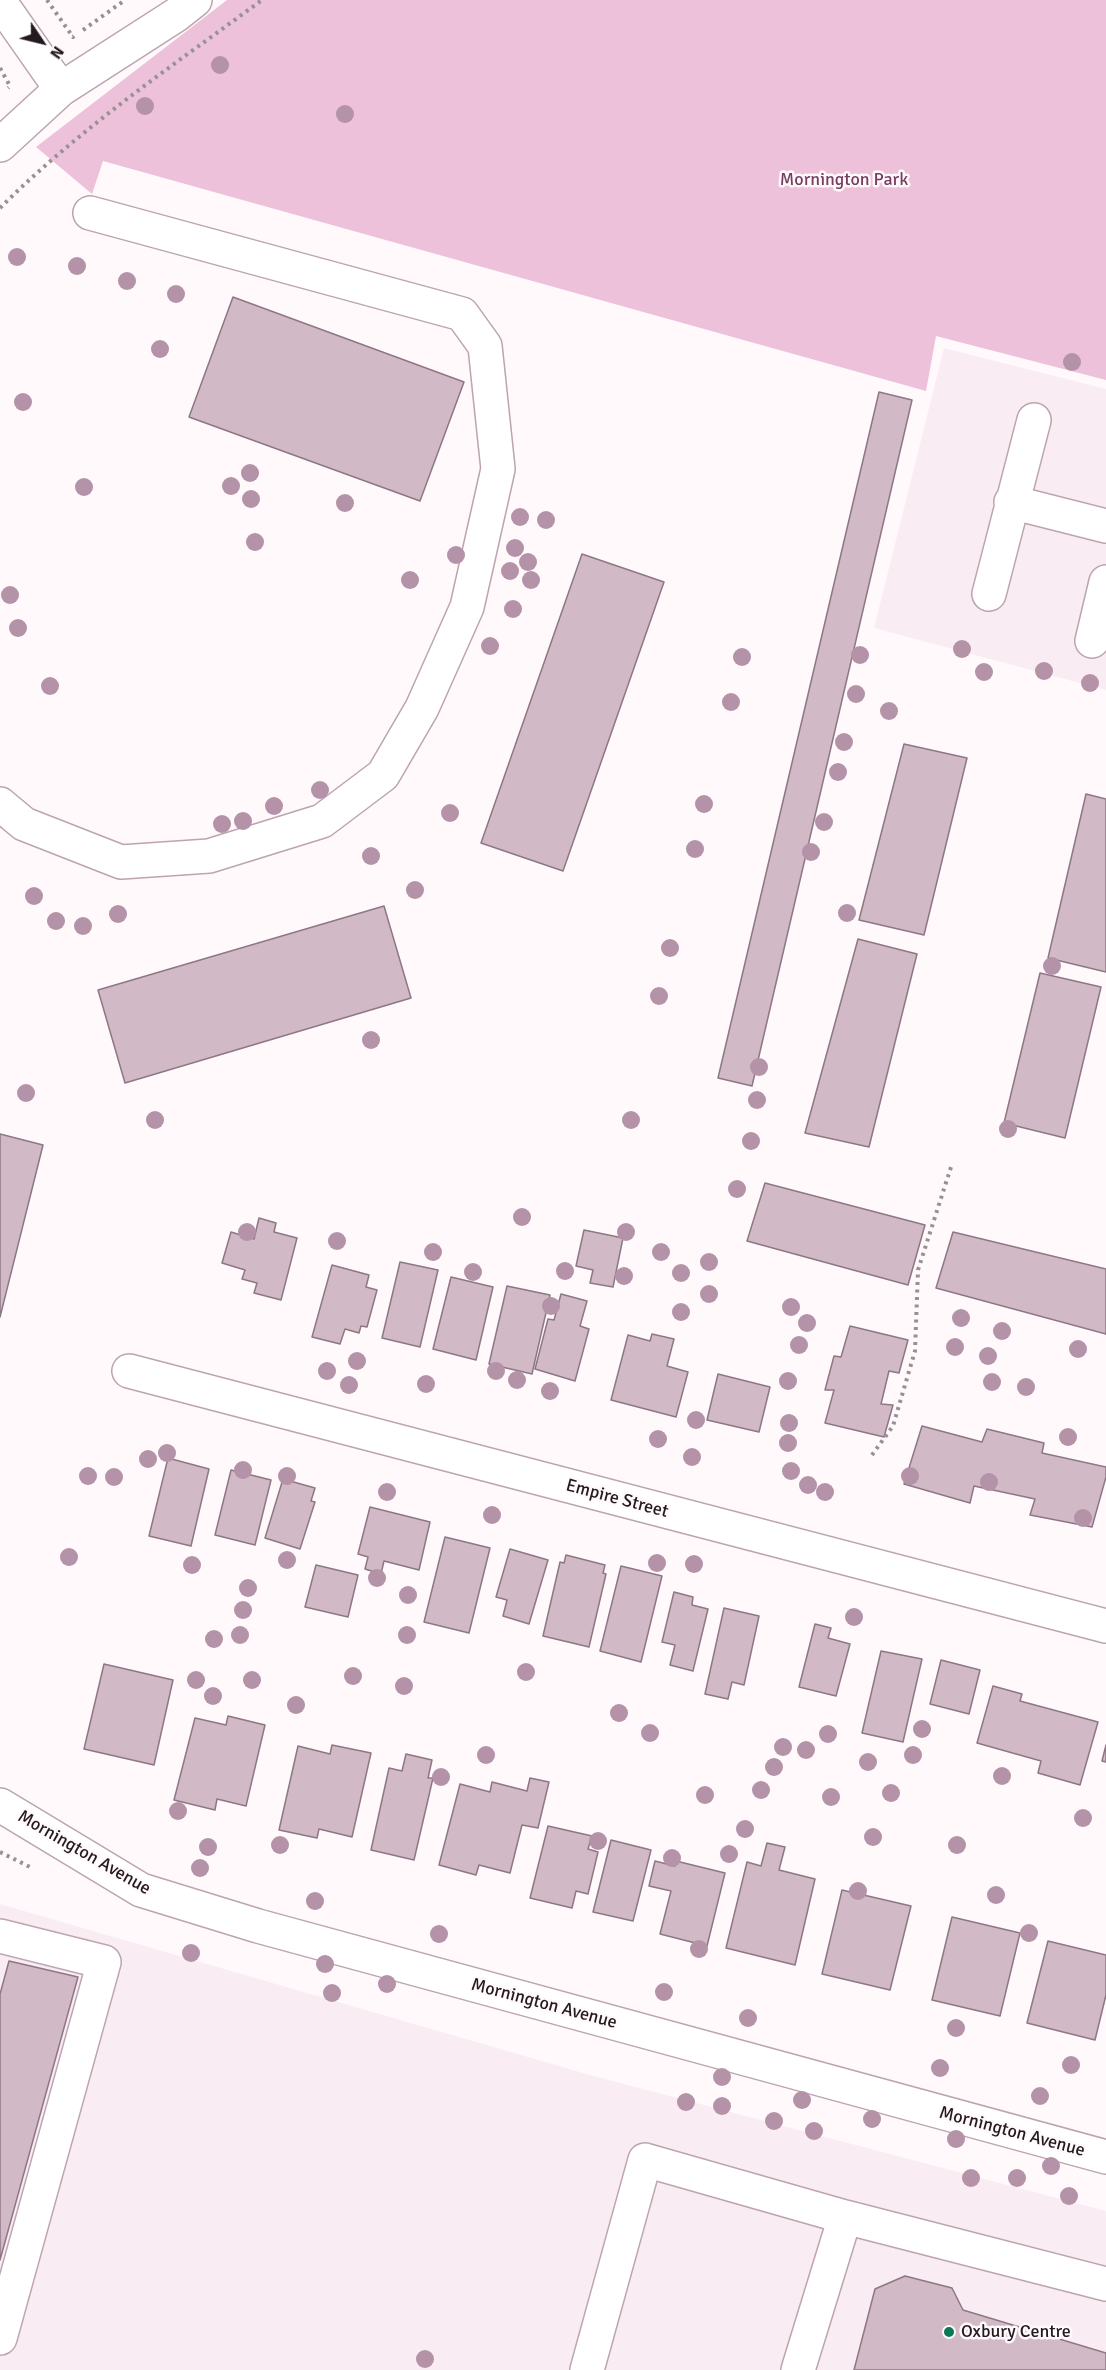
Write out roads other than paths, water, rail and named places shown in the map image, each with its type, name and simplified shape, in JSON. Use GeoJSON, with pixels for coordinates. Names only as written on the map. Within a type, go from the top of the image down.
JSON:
{"type":"FeatureCollection","features":[{"type":"Feature","properties":{"kind":"street"},"geometry":{"type":"LineString","coordinates":[[0,145],[61,89],[176,15],[195,0]]}},
{"type":"Feature","properties":{"kind":"street"},"geometry":{"type":"LineString","coordinates":[[0,3],[61,89]]}},
{"type":"Feature","properties":{"kind":"street"},"geometry":{"type":"LineString","coordinates":[[0,804],[24,824],[121,862],[209,856],[322,822],[383,775],[422,708],[467,607],[498,469],[485,345],[462,314],[90,213]]}},
{"type":"Feature","properties":{"kind":"street"},"geometry":{"type":"LineString","coordinates":[[989,594],[1034,420]]}},
{"type":"Feature","properties":{"kind":"street"},"geometry":{"type":"LineString","coordinates":[[1011,502],[1106,526]]}},
{"type":"Feature","properties":{"kind":"street"},"geometry":{"type":"LineString","coordinates":[[1092,641],[1106,582]]}},
{"type":"Feature","properties":{"kind":"street","name":"Empire Street"},"geometry":{"type":"LineString","coordinates":[[129,1371],[1106,1626]]}},
{"type":"Feature","properties":{"kind":"street","name":"Mornington Avenue"},"geometry":{"type":"LineString","coordinates":[[0,1804],[141,1890],[258,1926],[1106,2157]]}},
{"type":"Feature","properties":{"kind":"street"},"geometry":{"type":"LineString","coordinates":[[0,1936],[104,1962],[0,2338]]}},
{"type":"Feature","properties":{"kind":"street"},"geometry":{"type":"LineString","coordinates":[[587,2370],[645,2160],[845,2217],[1106,2284]]}},
{"type":"Feature","properties":{"kind":"street"},"geometry":{"type":"LineString","coordinates":[[798,2370],[845,2217]]}},
{"type":"Feature","properties":{"kind":"place","name":"Oxbury Centre"},"geometry":{"type":"Point","coordinates":[949,2332]}},
{"type":"Feature","properties":{"kind":"park label","name":"Mornington Park"},"geometry":{"type":"Point","coordinates":[844,180]}}]}
